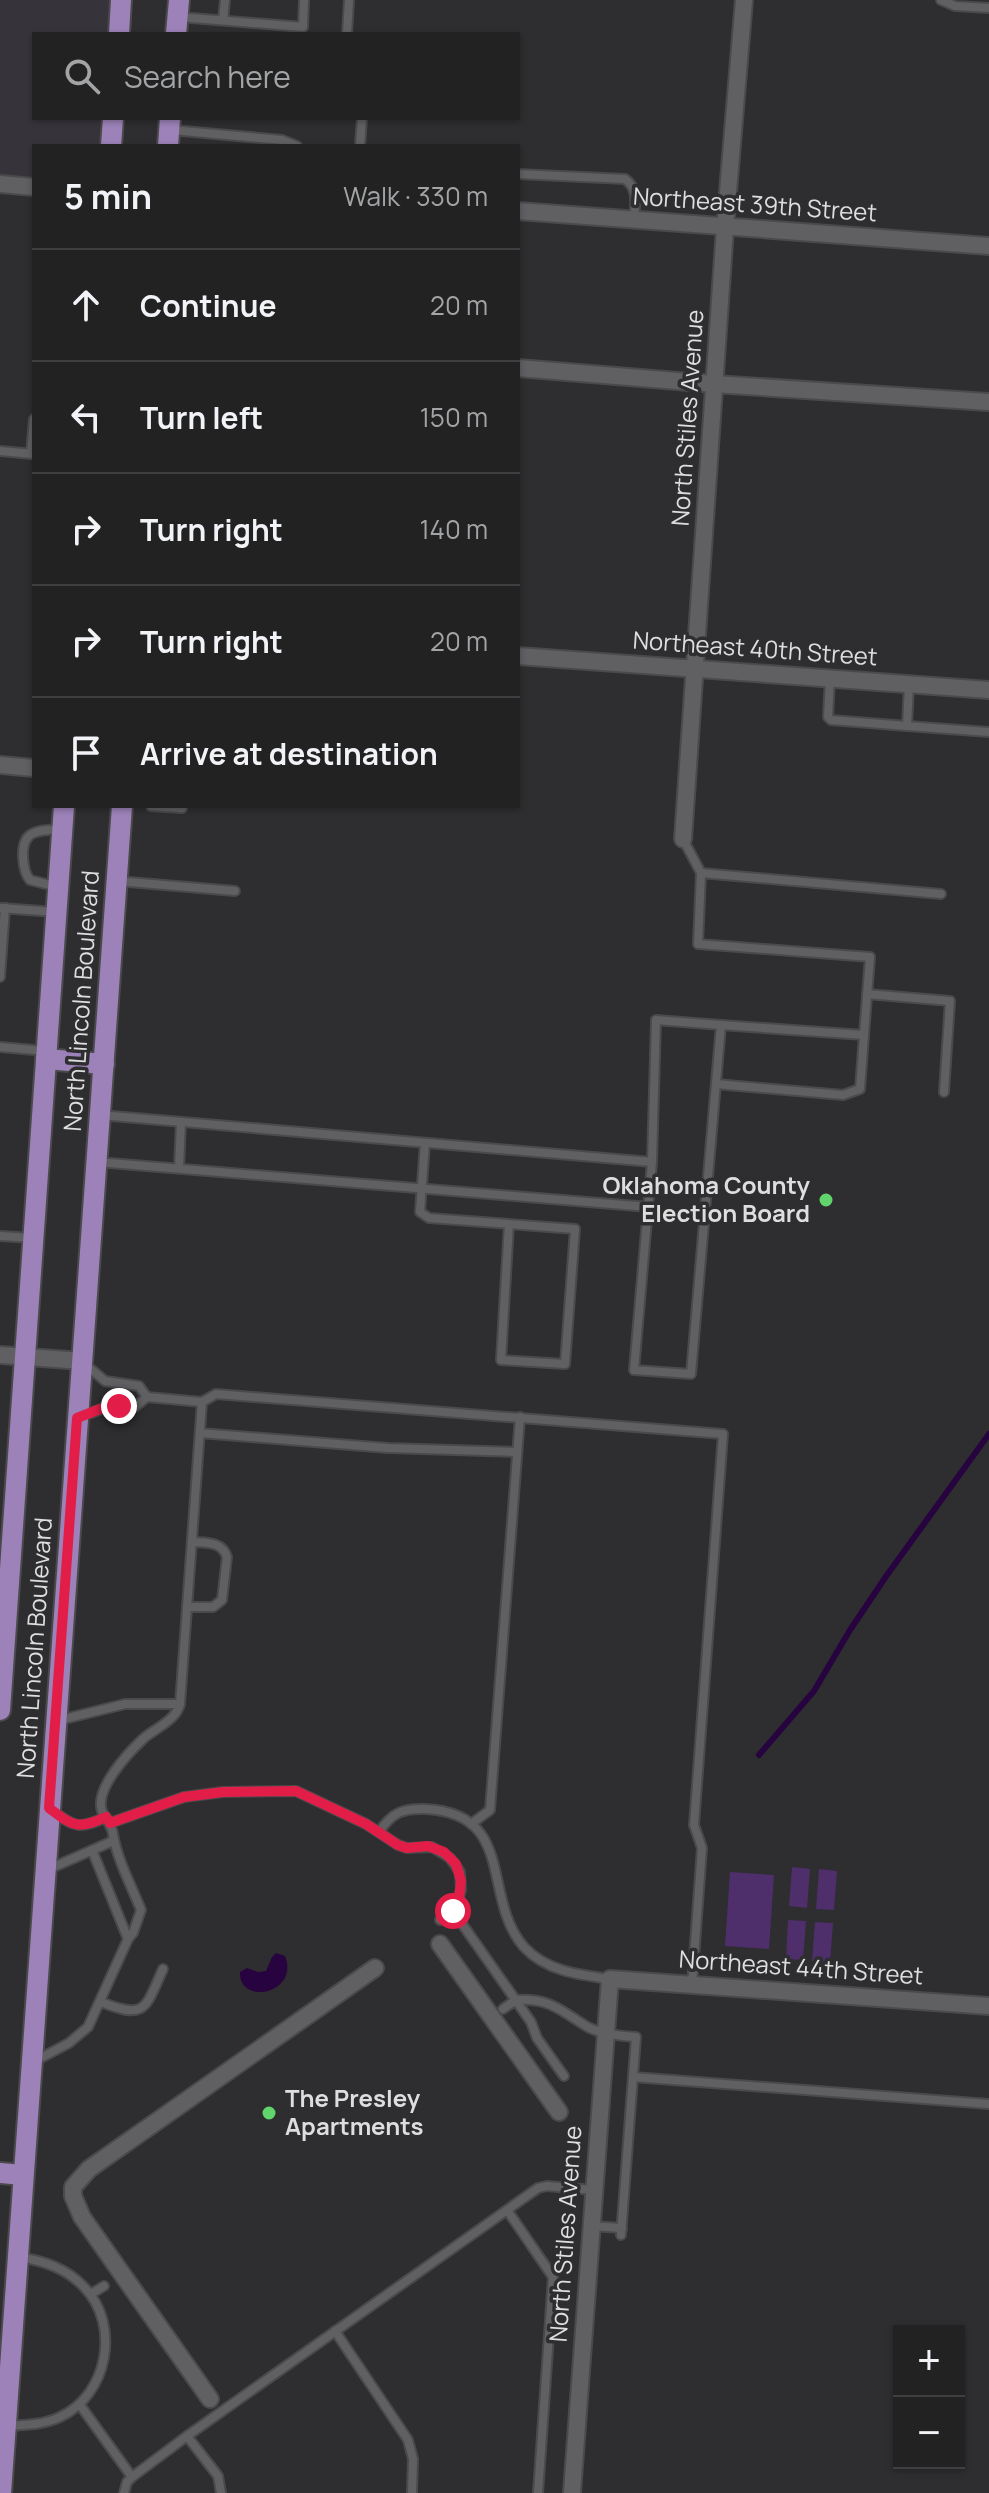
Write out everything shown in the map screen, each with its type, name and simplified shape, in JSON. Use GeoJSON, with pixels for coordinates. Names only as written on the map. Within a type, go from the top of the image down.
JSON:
{"type":"FeatureCollection","features":[{"type":"Feature","properties":{"kind":"main road"},"geometry":{"type":"LineString","coordinates":[[119,32],[121,0]]}},
{"type":"Feature","properties":{"kind":"main road"},"geometry":{"type":"LineString","coordinates":[[111,144],[113,120]]}},
{"type":"Feature","properties":{"kind":"main road","name":"North Lincoln Boulevard"},"geometry":{"type":"LineString","coordinates":[[0,1707],[7,1514],[25,1357],[64,808]]}},
{"type":"Feature","properties":{"kind":"main road","name":"North Lincoln Boulevard"},"geometry":{"type":"LineString","coordinates":[[1,2493],[122,808]]}},
{"type":"Feature","properties":{"kind":"main road"},"geometry":{"type":"LineString","coordinates":[[46,1055],[104,1064]]}},
{"type":"Feature","properties":{"kind":"main road"},"geometry":{"type":"LineString","coordinates":[[0,2173],[23,2175]]}},
{"type":"Feature","properties":{"kind":"street","name":"North Stiles Avenue"},"geometry":{"type":"LineString","coordinates":[[683,839],[725,228],[744,0]]}},
{"type":"Feature","properties":{"kind":"street"},"geometry":{"type":"LineString","coordinates":[[0,184],[32,187]]}},
{"type":"Feature","properties":{"kind":"street","name":"Northeast 39th Street"},"geometry":{"type":"LineString","coordinates":[[520,211],[989,246]]}},
{"type":"Feature","properties":{"kind":"street"},"geometry":{"type":"LineString","coordinates":[[520,368],[989,402]]}},
{"type":"Feature","properties":{"kind":"street","name":"Northeast 40th Street"},"geometry":{"type":"LineString","coordinates":[[520,656],[989,690]]}},
{"type":"Feature","properties":{"kind":"street"},"geometry":{"type":"LineString","coordinates":[[0,765],[32,768]]}},
{"type":"Feature","properties":{"kind":"street"},"geometry":{"type":"LineString","coordinates":[[0,1355],[82,1361]]}},
{"type":"Feature","properties":{"kind":"street"},"geometry":{"type":"LineString","coordinates":[[440,1944],[559,2112]]}},
{"type":"Feature","properties":{"kind":"street"},"geometry":{"type":"LineString","coordinates":[[210,2399],[82,2217],[73,2196],[73,2187],[89,2169],[375,1968]]}},
{"type":"Feature","properties":{"kind":"street","name":"North Stiles Avenue"},"geometry":{"type":"LineString","coordinates":[[572,2493],[610,1979]]}},
{"type":"Feature","properties":{"kind":"street","name":"Northeast 44th Street"},"geometry":{"type":"LineString","coordinates":[[610,1979],[989,2006]]}},
{"type":"Feature","properties":{"kind":"lane"},"geometry":{"type":"LineString","coordinates":[[223,20],[225,0]]}},
{"type":"Feature","properties":{"kind":"lane"},"geometry":{"type":"LineString","coordinates":[[178,17],[303,27],[304,0]]}},
{"type":"Feature","properties":{"kind":"lane"},"geometry":{"type":"LineString","coordinates":[[347,32],[349,0]]}},
{"type":"Feature","properties":{"kind":"lane"},"geometry":{"type":"LineString","coordinates":[[941,0],[955,6],[989,8]]}},
{"type":"Feature","properties":{"kind":"lane"},"geometry":{"type":"LineString","coordinates":[[360,144],[362,120]]}},
{"type":"Feature","properties":{"kind":"lane"},"geometry":{"type":"LineString","coordinates":[[169,131],[282,140],[292,144]]}},
{"type":"Feature","properties":{"kind":"lane"},"geometry":{"type":"LineString","coordinates":[[520,174],[625,179],[633,184],[635,192],[634,221]]}},
{"type":"Feature","properties":{"kind":"lane"},"geometry":{"type":"LineString","coordinates":[[0,451],[32,454]]}},
{"type":"Feature","properties":{"kind":"lane"},"geometry":{"type":"LineString","coordinates":[[830,678],[828,708],[831,720],[989,732]]}},
{"type":"Feature","properties":{"kind":"lane"},"geometry":{"type":"LineString","coordinates":[[907,726],[909,684]]}},
{"type":"Feature","properties":{"kind":"lane"},"geometry":{"type":"LineString","coordinates":[[58,887],[30,880],[23,867],[25,842],[29,836],[36,832],[62,829]]}},
{"type":"Feature","properties":{"kind":"lane"},"geometry":{"type":"LineString","coordinates":[[683,839],[701,873],[698,944],[870,957],[860,1089],[843,1095],[716,1084]]}},
{"type":"Feature","properties":{"kind":"lane"},"geometry":{"type":"LineString","coordinates":[[701,873],[941,894]]}},
{"type":"Feature","properties":{"kind":"lane"},"geometry":{"type":"LineString","coordinates":[[116,881],[235,891]]}},
{"type":"Feature","properties":{"kind":"lane"},"geometry":{"type":"LineString","coordinates":[[0,977],[2,908],[56,912]]}},
{"type":"Feature","properties":{"kind":"lane"},"geometry":{"type":"LineString","coordinates":[[867,994],[950,1001],[944,1092]]}},
{"type":"Feature","properties":{"kind":"lane"},"geometry":{"type":"LineString","coordinates":[[721,1025],[691,1374],[634,1370],[651,1184],[656,1020],[864,1035]]}},
{"type":"Feature","properties":{"kind":"lane"},"geometry":{"type":"LineString","coordinates":[[0,1047],[46,1055]]}},
{"type":"Feature","properties":{"kind":"lane"},"geometry":{"type":"LineString","coordinates":[[100,1115],[652,1162]]}},
{"type":"Feature","properties":{"kind":"lane"},"geometry":{"type":"LineString","coordinates":[[179,1168],[181,1122]]}},
{"type":"Feature","properties":{"kind":"lane"},"geometry":{"type":"LineString","coordinates":[[425,1143],[420,1212],[429,1218],[509,1224],[575,1229],[565,1364],[501,1360],[509,1224]]}},
{"type":"Feature","properties":{"kind":"lane"},"geometry":{"type":"LineString","coordinates":[[96,1162],[649,1207]]}},
{"type":"Feature","properties":{"kind":"lane"},"geometry":{"type":"LineString","coordinates":[[651,1184],[707,1189]]}},
{"type":"Feature","properties":{"kind":"lane"},"geometry":{"type":"LineString","coordinates":[[0,1236],[33,1238]]}},
{"type":"Feature","properties":{"kind":"lane"},"geometry":{"type":"LineString","coordinates":[[82,1361],[105,1381],[139,1386],[147,1397]]}},
{"type":"Feature","properties":{"kind":"lane"},"geometry":{"type":"LineString","coordinates":[[77,1418],[110,1406],[135,1407],[147,1397],[202,1402],[216,1394],[723,1434],[694,1825],[702,1848],[692,1985]]}},
{"type":"Feature","properties":{"kind":"lane"},"geometry":{"type":"LineString","coordinates":[[31,2064],[80,2035],[94,2018],[141,1910],[113,1841],[101,1806],[102,1797],[119,1765],[144,1738],[174,1716],[180,1704],[202,1402]]}},
{"type":"Feature","properties":{"kind":"lane"},"geometry":{"type":"LineString","coordinates":[[471,1824],[490,1810],[520,1417]]}},
{"type":"Feature","properties":{"kind":"lane"},"geometry":{"type":"LineString","coordinates":[[200,1433],[388,1448],[517,1452]]}},
{"type":"Feature","properties":{"kind":"lane"},"geometry":{"type":"LineString","coordinates":[[187,1607],[213,1607],[222,1600],[227,1557],[217,1544],[192,1542]]}},
{"type":"Feature","properties":{"kind":"lane"},"geometry":{"type":"LineString","coordinates":[[55,1721],[125,1704],[180,1704]]}},
{"type":"Feature","properties":{"kind":"lane"},"geometry":{"type":"LineString","coordinates":[[49,1808],[68,1823],[79,1826],[184,1797],[289,1790],[307,1795],[401,1846],[432,1847],[450,1858],[458,1868],[461,1881],[459,1899],[453,1911],[440,1920]]}},
{"type":"Feature","properties":{"kind":"lane"},"geometry":{"type":"LineString","coordinates":[[379,1832],[392,1814],[405,1809],[444,1811],[462,1817],[490,1850],[507,1919],[523,1945],[551,1966],[610,1979]]}},
{"type":"Feature","properties":{"kind":"lane"},"geometry":{"type":"LineString","coordinates":[[44,1871],[113,1841]]}},
{"type":"Feature","properties":{"kind":"lane"},"geometry":{"type":"LineString","coordinates":[[92,1850],[128,1939]]}},
{"type":"Feature","properties":{"kind":"lane"},"geometry":{"type":"LineString","coordinates":[[453,1911],[531,2022],[537,2038],[564,2076]]}},
{"type":"Feature","properties":{"kind":"lane"},"geometry":{"type":"LineString","coordinates":[[101,2002],[129,2012],[142,2009],[163,1969]]}},
{"type":"Feature","properties":{"kind":"lane"},"geometry":{"type":"LineString","coordinates":[[503,2009],[516,2000],[553,2005],[588,2027],[636,2037],[622,2232],[591,2226]]}},
{"type":"Feature","properties":{"kind":"lane"},"geometry":{"type":"LineString","coordinates":[[633,2077],[989,2104]]}},
{"type":"Feature","properties":{"kind":"lane"},"geometry":{"type":"LineString","coordinates":[[124,2493],[132,2477],[187,2436],[542,2186],[593,2190]]}},
{"type":"Feature","properties":{"kind":"lane"},"geometry":{"type":"LineString","coordinates":[[507,2210],[553,2277],[538,2493]]}},
{"type":"Feature","properties":{"kind":"lane"},"geometry":{"type":"LineString","coordinates":[[5,2426],[50,2421],[80,2405],[96,2384],[104,2360],[104,2326],[91,2294],[49,2263],[17,2257]]}},
{"type":"Feature","properties":{"kind":"lane"},"geometry":{"type":"LineString","coordinates":[[91,2294],[104,2286]]}},
{"type":"Feature","properties":{"kind":"lane"},"geometry":{"type":"LineString","coordinates":[[335,2331],[408,2440],[413,2459],[412,2493]]}},
{"type":"Feature","properties":{"kind":"lane"},"geometry":{"type":"LineString","coordinates":[[80,2405],[132,2477]]}},
{"type":"Feature","properties":{"kind":"lane"},"geometry":{"type":"LineString","coordinates":[[187,2436],[218,2476],[221,2493]]}},
{"type":"Feature","properties":{"kind":"shaded area"},"geometry":{"type":"Polygon","coordinates":[[[0,0],[114,0],[111,32],[32,32],[32,120],[102,120],[99,144],[32,144],[32,178],[0,175],[0,0]]]}},
{"type":"Feature","properties":{"kind":"shaded area"},"geometry":{"type":"Polygon","coordinates":[[[792,1867],[810,1869],[807,1908],[789,1906],[792,1867]]]}},
{"type":"Feature","properties":{"kind":"shaded area"},"geometry":{"type":"Polygon","coordinates":[[[819,1869],[837,1871],[834,1910],[816,1909],[819,1869]]]}},
{"type":"Feature","properties":{"kind":"shaded area"},"geometry":{"type":"Polygon","coordinates":[[[730,1872],[774,1875],[769,1949],[725,1946],[730,1872]]]}},
{"type":"Feature","properties":{"kind":"shaded area"},"geometry":{"type":"Polygon","coordinates":[[[788,1920],[806,1921],[803,1960],[786,1959],[788,1920]]]}},
{"type":"Feature","properties":{"kind":"shaded area"},"geometry":{"type":"Polygon","coordinates":[[[815,1922],[833,1923],[830,1963],[812,1961],[815,1922]]]}},
{"type":"Feature","properties":{"kind":"shaded area"},"geometry":{"type":"Polygon","coordinates":[[[276,1953],[285,1956],[287,1969],[284,1979],[277,1987],[267,1991],[248,1989],[242,1983],[240,1972],[247,1968],[266,1971],[276,1953]]]}},
{"type":"Feature","properties":{"kind":"waterway"},"geometry":{"type":"LineString","coordinates":[[759,1755],[814,1691],[887,1575],[989,1434]]}},
{"type":"Feature","properties":{"kind":"place","name":"Oklahoma County Election Board"},"geometry":{"type":"Point","coordinates":[826,1200]}},
{"type":"Feature","properties":{"kind":"place","name":"The Presley Apartments"},"geometry":{"type":"Point","coordinates":[269,2113]}},
{"type":"Feature","properties":{"kind":"route"},"geometry":{"type":"LineString","coordinates":[[119,1406],[110,1406],[77,1418],[49,1808],[68,1823],[85,1826],[106,1817],[110,1823],[184,1797],[223,1792],[296,1791],[366,1824],[398,1845],[407,1848],[428,1846],[444,1852],[460,1872],[461,1890],[453,1911]]}}]}
